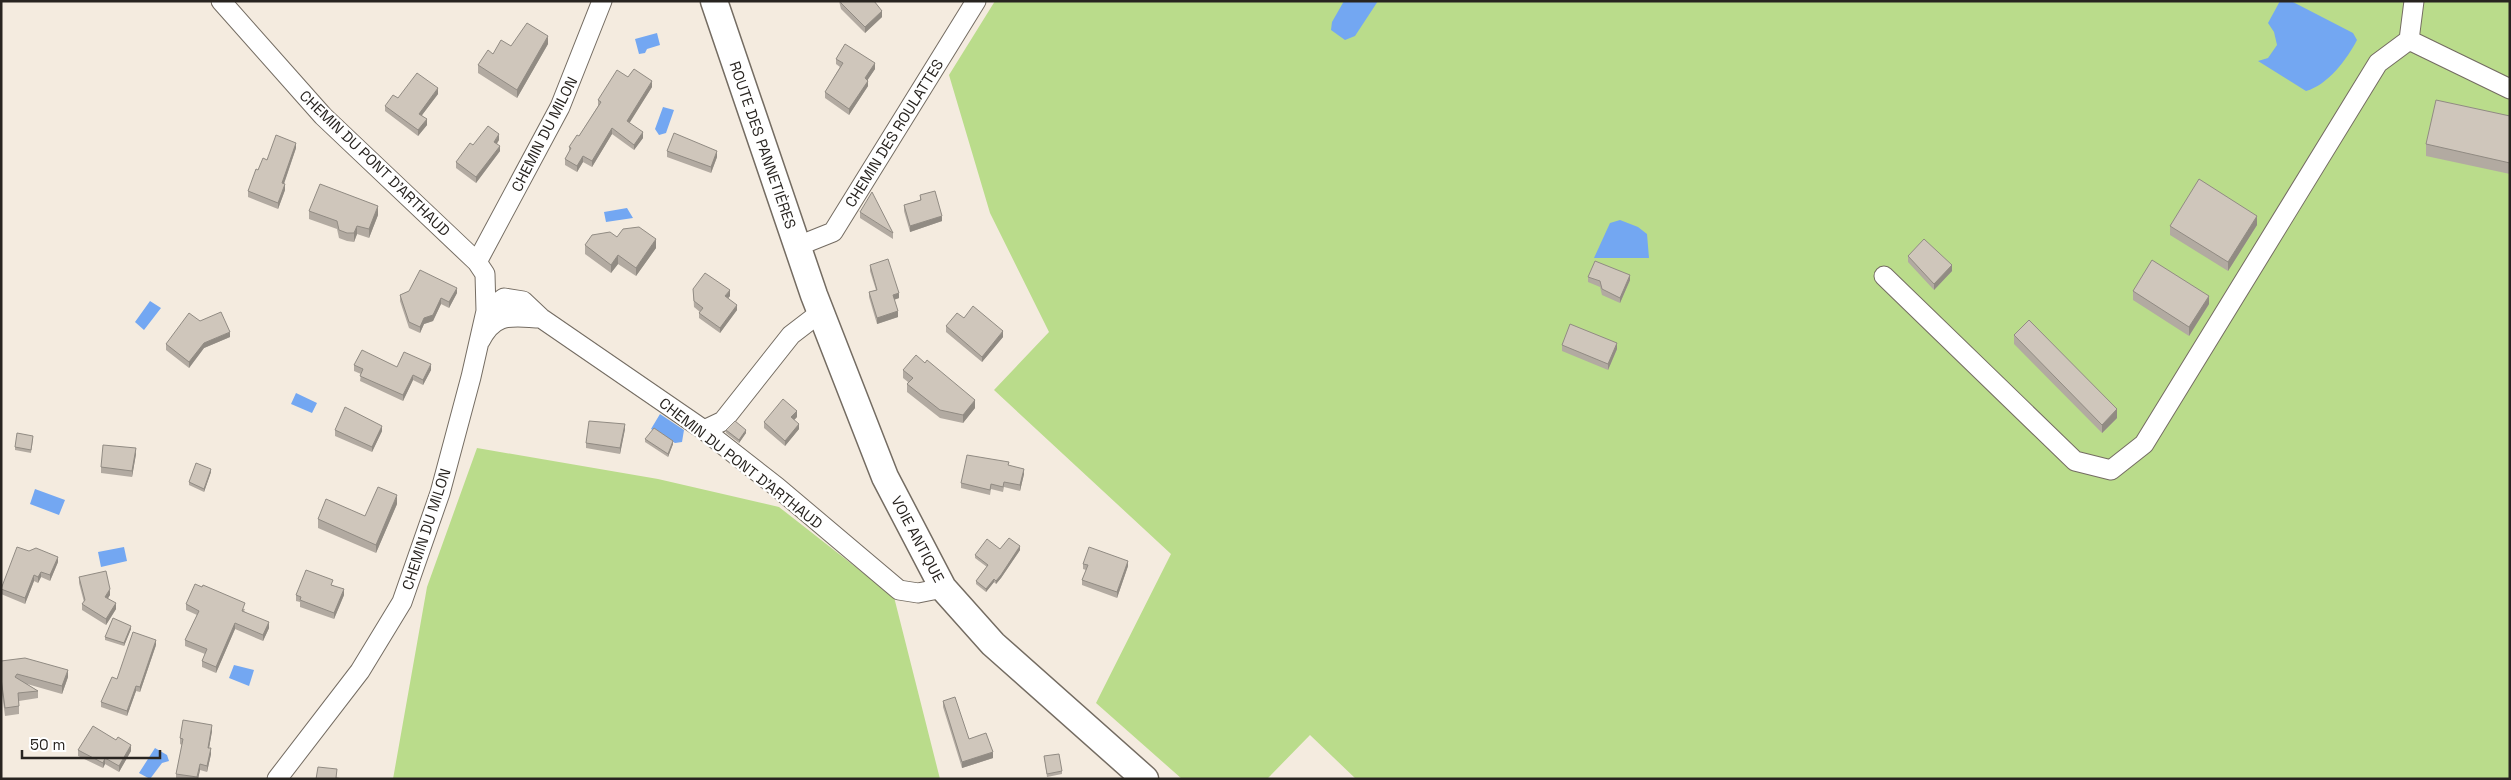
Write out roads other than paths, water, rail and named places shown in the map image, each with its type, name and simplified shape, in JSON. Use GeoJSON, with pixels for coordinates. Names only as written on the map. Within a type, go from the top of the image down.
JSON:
{"type":"FeatureCollection","features":[{"type":"Feature","properties":{"kind":"street","name":"CHEMIN DU PONT D'ARTHAUD"},"geometry":{"type":"LineString","coordinates":[[221,1],[323,116],[481,268],[517,300]]}},
{"type":"Feature","properties":{"kind":"street","name":"CHEMIN DU MILON"},"geometry":{"type":"LineString","coordinates":[[481,268],[560,107],[602,1]]}},
{"type":"Feature","properties":{"kind":"street","name":"ROUTE DES PANNETIÈRES"},"geometry":{"type":"LineString","coordinates":[[714,1],[812,288]]}},
{"type":"Feature","properties":{"kind":"street","name":"CHEMIN DES ROULATTES"},"geometry":{"type":"LineString","coordinates":[[798,246],[833,232],[976,1]]}},
{"type":"Feature","properties":{"kind":"street"},"geometry":{"type":"LineString","coordinates":[[1884,276],[2075,461],[2111,470],[2144,444],[2378,63],[2409,40],[2414,1]]}},
{"type":"Feature","properties":{"kind":"street"},"geometry":{"type":"LineString","coordinates":[[2409,40],[2510,89]]}},
{"type":"Feature","properties":{"kind":"street"},"geometry":{"type":"LineString","coordinates":[[481,268],[486,310],[504,298],[523,301],[541,318]]}},
{"type":"Feature","properties":{"kind":"street","name":"VOIE ANTIQUE"},"geometry":{"type":"LineString","coordinates":[[812,288],[885,477],[943,588],[993,644],[1145,779]]}},
{"type":"Feature","properties":{"kind":"street","name":"CHEMIN DU MILON"},"geometry":{"type":"LineString","coordinates":[[277,779],[360,671],[402,602],[440,493],[486,310]]}},
{"type":"Feature","properties":{"kind":"street"},"geometry":{"type":"LineString","coordinates":[[704,430],[724,421],[791,334],[821,312]]}},
{"type":"Feature","properties":{"kind":"street"},"geometry":{"type":"LineString","coordinates":[[476,348],[486,329],[501,318],[541,318]]}},
{"type":"Feature","properties":{"kind":"street","name":"CHEMIN DU PONT D'ARTHAUD"},"geometry":{"type":"LineString","coordinates":[[541,318],[704,430],[777,487],[899,590],[918,593],[943,588]]}},
{"type":"Feature","properties":{"kind":"water"},"geometry":{"type":"Polygon","coordinates":[[[1344,1],[1378,1],[1355,36],[1345,40],[1331,30],[1332,22],[1344,1]]]}},
{"type":"Feature","properties":{"kind":"water"},"geometry":{"type":"Polygon","coordinates":[[[2280,1],[2291,1],[2353,33],[2357,40],[2342,63],[2329,77],[2314,88],[2306,91],[2258,61],[2268,58],[2277,45],[2274,32],[2268,23],[2280,1]]]}},
{"type":"Feature","properties":{"kind":"water"},"geometry":{"type":"Polygon","coordinates":[[[657,33],[660,45],[639,54],[635,39],[657,33]]]}},
{"type":"Feature","properties":{"kind":"water"},"geometry":{"type":"Polygon","coordinates":[[[663,107],[674,110],[666,133],[659,135],[655,129],[663,107]]]}},
{"type":"Feature","properties":{"kind":"water"},"geometry":{"type":"Polygon","coordinates":[[[627,208],[633,218],[606,222],[604,212],[627,208]]]}},
{"type":"Feature","properties":{"kind":"water"},"geometry":{"type":"Polygon","coordinates":[[[1620,220],[1638,227],[1647,234],[1649,258],[1594,258],[1610,223],[1620,220]]]}},
{"type":"Feature","properties":{"kind":"water"},"geometry":{"type":"Polygon","coordinates":[[[150,301],[161,308],[144,330],[135,322],[150,301]]]}},
{"type":"Feature","properties":{"kind":"water"},"geometry":{"type":"Polygon","coordinates":[[[296,393],[317,403],[312,413],[291,404],[296,393]]]}},
{"type":"Feature","properties":{"kind":"water"},"geometry":{"type":"Polygon","coordinates":[[[660,414],[684,430],[682,442],[675,443],[651,429],[660,414]]]}},
{"type":"Feature","properties":{"kind":"water"},"geometry":{"type":"Polygon","coordinates":[[[35,489],[65,500],[59,515],[30,504],[35,489]]]}},
{"type":"Feature","properties":{"kind":"water"},"geometry":{"type":"Polygon","coordinates":[[[124,547],[127,561],[101,567],[98,552],[124,547]]]}},
{"type":"Feature","properties":{"kind":"water"},"geometry":{"type":"Polygon","coordinates":[[[234,665],[254,670],[249,686],[229,678],[234,665]]]}},
{"type":"Feature","properties":{"kind":"water"},"geometry":{"type":"Polygon","coordinates":[[[155,748],[167,755],[169,761],[162,763],[150,779],[139,773],[155,748]]]}}]}
